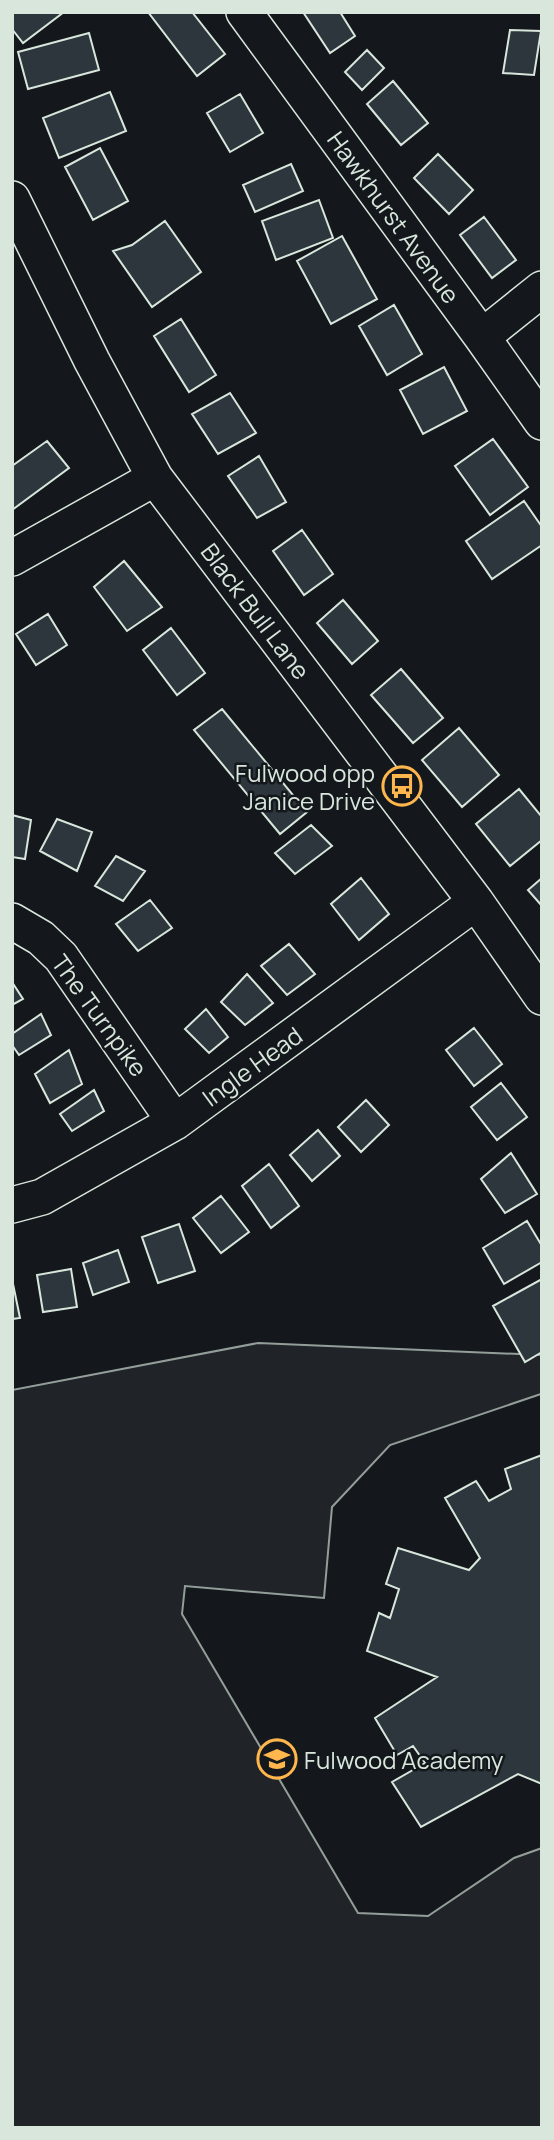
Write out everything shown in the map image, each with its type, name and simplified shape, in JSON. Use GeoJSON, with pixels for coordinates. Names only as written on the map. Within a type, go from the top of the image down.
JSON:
{"type":"FeatureCollection","features":[{"type":"Feature","properties":{"kind":"street","name":"Hawkhurst Avenue"},"geometry":{"type":"LineString","coordinates":[[244,12],[542,422]]}},
{"type":"Feature","properties":{"kind":"street","name":"Black Bull Lane"},"geometry":{"type":"LineString","coordinates":[[12,199],[92,360],[155,478],[476,902],[542,997]]}},
{"type":"Feature","properties":{"kind":"street"},"geometry":{"type":"LineString","coordinates":[[482,337],[542,289]]}},
{"type":"Feature","properties":{"kind":"street"},"geometry":{"type":"LineString","coordinates":[[12,558],[155,478]]}},
{"type":"Feature","properties":{"kind":"street","name":"Ingle Head"},"geometry":{"type":"LineString","coordinates":[[12,1205],[42,1197],[175,1122],[476,902]]}},
{"type":"Feature","properties":{"kind":"street","name":"The Turnpike"},"geometry":{"type":"LineString","coordinates":[[12,921],[41,938],[61,957],[175,1122]]}},
{"type":"Feature","properties":{"kind":"shaded area","name":"Fulwood Academy"},"geometry":{"type":"Polygon","coordinates":[[[258,1343],[542,1355],[541,1394],[390,1445],[332,1507],[324,1598],[185,1586],[182,1614],[358,1913],[428,1916],[514,1858],[542,1848],[542,2128],[12,2128],[12,1390],[258,1343]]]}},
{"type":"Feature","properties":{"kind":"building"},"geometry":{"type":"Polygon","coordinates":[[[12,12],[64,12],[23,43],[12,29],[12,12]]]}},
{"type":"Feature","properties":{"kind":"building"},"geometry":{"type":"Polygon","coordinates":[[[148,12],[192,12],[225,54],[197,76],[148,12]]]}},
{"type":"Feature","properties":{"kind":"building"},"geometry":{"type":"Polygon","coordinates":[[[303,12],[340,12],[355,36],[330,53],[303,12]]]}},
{"type":"Feature","properties":{"kind":"building"},"geometry":{"type":"Polygon","coordinates":[[[510,30],[541,31],[534,75],[503,73],[510,30]]]}},
{"type":"Feature","properties":{"kind":"building"},"geometry":{"type":"Polygon","coordinates":[[[89,33],[99,70],[28,89],[18,52],[89,33]]]}},
{"type":"Feature","properties":{"kind":"building"},"geometry":{"type":"Polygon","coordinates":[[[367,50],[384,68],[362,90],[345,72],[367,50]]]}},
{"type":"Feature","properties":{"kind":"building"},"geometry":{"type":"Polygon","coordinates":[[[393,81],[428,123],[401,145],[367,104],[393,81]]]}},
{"type":"Feature","properties":{"kind":"building"},"geometry":{"type":"Polygon","coordinates":[[[110,92],[126,131],[59,158],[43,118],[110,92]]]}},
{"type":"Feature","properties":{"kind":"building"},"geometry":{"type":"Polygon","coordinates":[[[240,94],[263,133],[230,152],[207,113],[240,94]]]}},
{"type":"Feature","properties":{"kind":"building"},"geometry":{"type":"Polygon","coordinates":[[[100,148],[128,201],[93,220],[65,167],[100,148]]]}},
{"type":"Feature","properties":{"kind":"building"},"geometry":{"type":"Polygon","coordinates":[[[438,154],[473,190],[449,214],[414,178],[438,154]]]}},
{"type":"Feature","properties":{"kind":"building"},"geometry":{"type":"Polygon","coordinates":[[[291,164],[303,191],[255,212],[243,185],[291,164]]]}},
{"type":"Feature","properties":{"kind":"building"},"geometry":{"type":"Polygon","coordinates":[[[319,200],[333,238],[276,260],[262,221],[319,200]]]}},
{"type":"Feature","properties":{"kind":"building"},"geometry":{"type":"Polygon","coordinates":[[[484,217],[516,260],[492,278],[460,235],[484,217]]]}},
{"type":"Feature","properties":{"kind":"building"},"geometry":{"type":"Polygon","coordinates":[[[165,221],[201,272],[152,307],[113,251],[132,245],[165,221]]]}},
{"type":"Feature","properties":{"kind":"building"},"geometry":{"type":"Polygon","coordinates":[[[342,236],[377,299],[331,324],[297,261],[342,236]]]}},
{"type":"Feature","properties":{"kind":"building"},"geometry":{"type":"Polygon","coordinates":[[[394,305],[422,354],[387,375],[359,326],[394,305]]]}},
{"type":"Feature","properties":{"kind":"building"},"geometry":{"type":"Polygon","coordinates":[[[181,319],[216,375],[189,392],[154,336],[181,319]]]}},
{"type":"Feature","properties":{"kind":"building"},"geometry":{"type":"Polygon","coordinates":[[[444,367],[467,411],[423,434],[400,390],[444,367]]]}},
{"type":"Feature","properties":{"kind":"building"},"geometry":{"type":"Polygon","coordinates":[[[230,393],[256,433],[218,454],[192,414],[230,393]]]}},
{"type":"Feature","properties":{"kind":"building"},"geometry":{"type":"Polygon","coordinates":[[[493,439],[528,487],[490,515],[455,466],[493,439]]]}},
{"type":"Feature","properties":{"kind":"building"},"geometry":{"type":"Polygon","coordinates":[[[47,441],[69,468],[12,510],[12,466],[47,441]]]}},
{"type":"Feature","properties":{"kind":"building"},"geometry":{"type":"Polygon","coordinates":[[[259,456],[286,502],[257,518],[228,476],[259,456]]]}},
{"type":"Feature","properties":{"kind":"building"},"geometry":{"type":"Polygon","coordinates":[[[524,501],[542,527],[542,545],[492,579],[466,541],[524,501]]]}},
{"type":"Feature","properties":{"kind":"building"},"geometry":{"type":"Polygon","coordinates":[[[302,530],[333,574],[304,595],[273,551],[302,530]]]}},
{"type":"Feature","properties":{"kind":"building"},"geometry":{"type":"Polygon","coordinates":[[[124,561],[162,607],[127,631],[94,587],[124,561]]]}},
{"type":"Feature","properties":{"kind":"building"},"geometry":{"type":"Polygon","coordinates":[[[343,600],[378,641],[352,664],[317,623],[343,600]]]}},
{"type":"Feature","properties":{"kind":"building"},"geometry":{"type":"Polygon","coordinates":[[[48,614],[67,645],[36,665],[16,634],[48,614]]]}},
{"type":"Feature","properties":{"kind":"building"},"geometry":{"type":"Polygon","coordinates":[[[171,628],[205,673],[177,695],[143,650],[171,628]]]}},
{"type":"Feature","properties":{"kind":"building"},"geometry":{"type":"Polygon","coordinates":[[[401,669],[443,718],[413,743],[371,695],[401,669]]]}},
{"type":"Feature","properties":{"kind":"building"},"geometry":{"type":"Polygon","coordinates":[[[222,709],[307,812],[280,834],[194,730],[222,709]]]}},
{"type":"Feature","properties":{"kind":"building"},"geometry":{"type":"Polygon","coordinates":[[[459,728],[499,775],[462,807],[422,760],[459,728]]]}},
{"type":"Feature","properties":{"kind":"building"},"geometry":{"type":"Polygon","coordinates":[[[519,789],[542,817],[542,840],[510,866],[476,824],[519,789]]]}},
{"type":"Feature","properties":{"kind":"building"},"geometry":{"type":"Polygon","coordinates":[[[12,815],[31,820],[25,859],[12,857],[12,815]]]}},
{"type":"Feature","properties":{"kind":"building"},"geometry":{"type":"Polygon","coordinates":[[[57,819],[92,832],[77,871],[40,851],[57,819]]]}},
{"type":"Feature","properties":{"kind":"building"},"geometry":{"type":"Polygon","coordinates":[[[311,825],[332,846],[295,874],[275,853],[311,825]]]}},
{"type":"Feature","properties":{"kind":"building"},"geometry":{"type":"Polygon","coordinates":[[[116,856],[145,871],[123,901],[95,886],[116,856]]]}},
{"type":"Feature","properties":{"kind":"building"},"geometry":{"type":"Polygon","coordinates":[[[361,878],[389,914],[359,940],[331,904],[361,878]]]}},
{"type":"Feature","properties":{"kind":"building"},"geometry":{"type":"Polygon","coordinates":[[[542,878],[542,906],[528,890],[542,878]]]}},
{"type":"Feature","properties":{"kind":"building"},"geometry":{"type":"Polygon","coordinates":[[[150,900],[172,928],[138,951],[116,924],[150,900]]]}},
{"type":"Feature","properties":{"kind":"building"},"geometry":{"type":"Polygon","coordinates":[[[289,944],[315,974],[287,995],[261,966],[289,944]]]}},
{"type":"Feature","properties":{"kind":"building"},"geometry":{"type":"Polygon","coordinates":[[[247,974],[273,1003],[245,1025],[221,1002],[247,974]]]}},
{"type":"Feature","properties":{"kind":"building"},"geometry":{"type":"Polygon","coordinates":[[[12,982],[23,999],[12,1005],[12,982]]]}},
{"type":"Feature","properties":{"kind":"building"},"geometry":{"type":"Polygon","coordinates":[[[206,1009],[228,1037],[209,1053],[185,1029],[206,1009]]]}},
{"type":"Feature","properties":{"kind":"building"},"geometry":{"type":"Polygon","coordinates":[[[41,1014],[51,1035],[19,1055],[12,1045],[12,1034],[41,1014]]]}},
{"type":"Feature","properties":{"kind":"building"},"geometry":{"type":"Polygon","coordinates":[[[474,1028],[502,1064],[474,1086],[446,1050],[474,1028]]]}},
{"type":"Feature","properties":{"kind":"building"},"geometry":{"type":"Polygon","coordinates":[[[69,1050],[82,1084],[50,1103],[35,1074],[69,1050]]]}},
{"type":"Feature","properties":{"kind":"building"},"geometry":{"type":"Polygon","coordinates":[[[501,1083],[527,1117],[497,1140],[471,1107],[501,1083]]]}},
{"type":"Feature","properties":{"kind":"building"},"geometry":{"type":"Polygon","coordinates":[[[94,1090],[104,1111],[72,1131],[60,1114],[94,1090]]]}},
{"type":"Feature","properties":{"kind":"building"},"geometry":{"type":"Polygon","coordinates":[[[366,1100],[389,1125],[361,1152],[338,1127],[366,1100]]]}},
{"type":"Feature","properties":{"kind":"building"},"geometry":{"type":"Polygon","coordinates":[[[318,1130],[340,1156],[312,1181],[290,1155],[318,1130]]]}},
{"type":"Feature","properties":{"kind":"building"},"geometry":{"type":"Polygon","coordinates":[[[511,1153],[537,1194],[505,1213],[481,1179],[511,1153]]]}},
{"type":"Feature","properties":{"kind":"building"},"geometry":{"type":"Polygon","coordinates":[[[269,1164],[299,1206],[271,1228],[242,1186],[269,1164]]]}},
{"type":"Feature","properties":{"kind":"building"},"geometry":{"type":"Polygon","coordinates":[[[221,1196],[249,1232],[221,1253],[193,1218],[221,1196]]]}},
{"type":"Feature","properties":{"kind":"building"},"geometry":{"type":"Polygon","coordinates":[[[527,1221],[542,1246],[542,1262],[504,1284],[483,1248],[527,1221]]]}},
{"type":"Feature","properties":{"kind":"building"},"geometry":{"type":"Polygon","coordinates":[[[179,1224],[195,1271],[158,1283],[142,1237],[179,1224]]]}},
{"type":"Feature","properties":{"kind":"building"},"geometry":{"type":"Polygon","coordinates":[[[118,1250],[129,1282],[93,1295],[83,1263],[118,1250]]]}},
{"type":"Feature","properties":{"kind":"building"},"geometry":{"type":"Polygon","coordinates":[[[71,1269],[77,1307],[43,1312],[37,1275],[71,1269]]]}},
{"type":"Feature","properties":{"kind":"building"},"geometry":{"type":"Polygon","coordinates":[[[12,1279],[20,1318],[12,1319],[12,1279]]]}},
{"type":"Feature","properties":{"kind":"building"},"geometry":{"type":"Polygon","coordinates":[[[542,1279],[542,1352],[525,1362],[493,1306],[542,1279]]]}},
{"type":"Feature","properties":{"kind":"building","name":"Fulwood Academy"},"geometry":{"type":"Polygon","coordinates":[[[542,1455],[542,1784],[518,1774],[421,1827],[392,1782],[425,1763],[413,1746],[397,1755],[375,1718],[437,1677],[367,1651],[379,1613],[390,1618],[399,1589],[386,1584],[398,1548],[469,1570],[480,1558],[445,1498],[476,1481],[489,1501],[511,1489],[505,1469],[542,1455]]]}},
{"type":"Feature","properties":{"kind":"place","name":"Fulwood opp Janice Drive"},"geometry":{"type":"Point","coordinates":[402,786]}},
{"type":"Feature","properties":{"kind":"place","name":"Fulwood Academy"},"geometry":{"type":"Point","coordinates":[277,1759]}}]}
